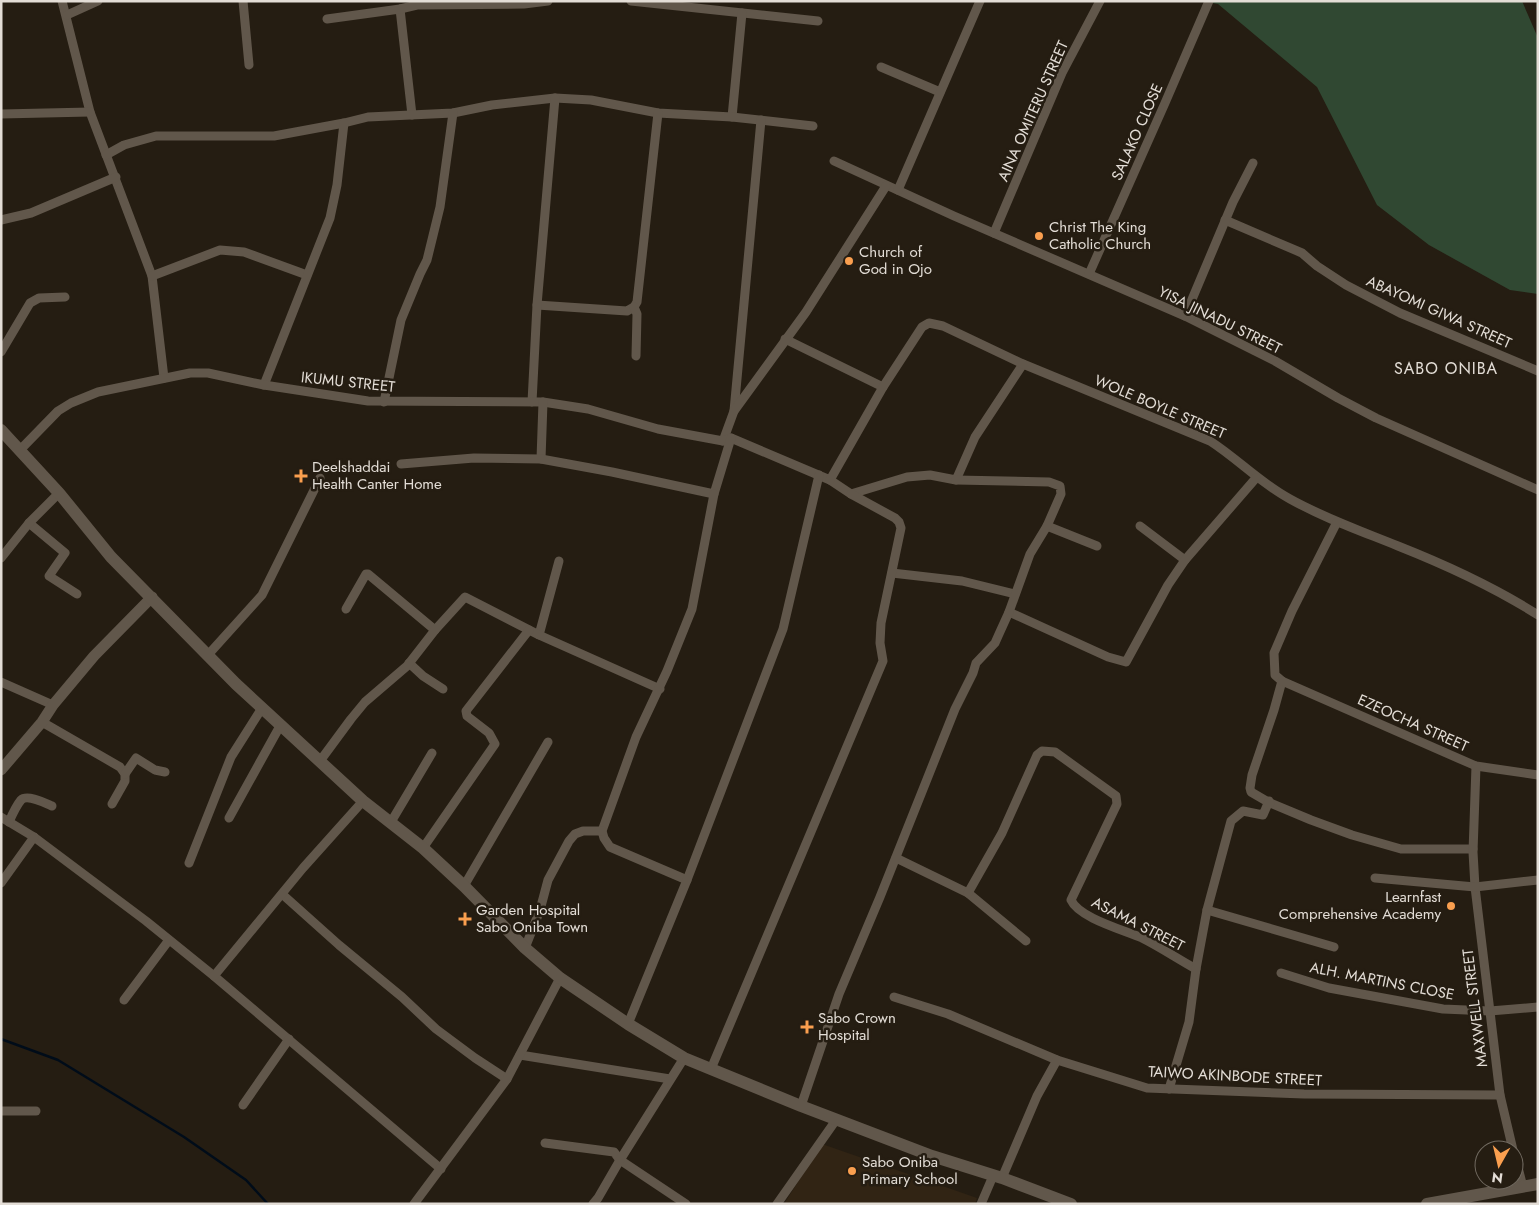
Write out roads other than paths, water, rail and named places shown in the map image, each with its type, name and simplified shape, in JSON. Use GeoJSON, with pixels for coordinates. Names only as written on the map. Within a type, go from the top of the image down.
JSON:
{"type":"FeatureCollection","features":[{"type":"Feature","properties":{"kind":"main road"},"geometry":{"type":"LineString","coordinates":[[1,430],[59,493],[111,557],[152,597],[207,656],[280,726],[363,801],[423,848],[464,886],[525,948],[560,978],[628,1024],[684,1058],[836,1120],[932,1156],[998,1177],[1071,1204]]}},
{"type":"Feature","properties":{"kind":"main road"},"geometry":{"type":"LineString","coordinates":[[1524,1187],[1538,1184]]}},
{"type":"Feature","properties":{"kind":"main road"},"geometry":{"type":"LineString","coordinates":[[1427,1204],[1506,1190]]}},
{"type":"Feature","properties":{"kind":"street"},"geometry":{"type":"LineString","coordinates":[[62,1],[90,112],[152,276],[164,378]]}},
{"type":"Feature","properties":{"kind":"street"},"geometry":{"type":"LineString","coordinates":[[67,15],[98,1]]}},
{"type":"Feature","properties":{"kind":"street"},"geometry":{"type":"LineString","coordinates":[[243,1],[249,65]]}},
{"type":"Feature","properties":{"kind":"street"},"geometry":{"type":"LineString","coordinates":[[631,1],[818,21]]}},
{"type":"Feature","properties":{"kind":"street"},"geometry":{"type":"LineString","coordinates":[[898,190],[980,1]]}},
{"type":"Feature","properties":{"kind":"street","name":"AINA OMITERU STREET"},"geometry":{"type":"LineString","coordinates":[[994,233],[1062,73],[1100,1]]}},
{"type":"Feature","properties":{"kind":"street","name":"SALAKO CLOSE"},"geometry":{"type":"LineString","coordinates":[[1089,274],[1209,1]]}},
{"type":"Feature","properties":{"kind":"street"},"geometry":{"type":"LineString","coordinates":[[327,19],[400,9],[417,3],[524,4],[542,2]]}},
{"type":"Feature","properties":{"kind":"street"},"geometry":{"type":"LineString","coordinates":[[400,9],[412,115]]}},
{"type":"Feature","properties":{"kind":"street"},"geometry":{"type":"LineString","coordinates":[[732,117],[742,13]]}},
{"type":"Feature","properties":{"kind":"street"},"geometry":{"type":"LineString","coordinates":[[881,67],[940,92]]}},
{"type":"Feature","properties":{"kind":"street"},"geometry":{"type":"LineString","coordinates":[[106,155],[124,145],[156,136],[274,136],[368,117],[453,113],[492,105],[555,98],[591,100],[658,112],[732,117],[813,126]]}},
{"type":"Feature","properties":{"kind":"street"},"geometry":{"type":"LineString","coordinates":[[532,402],[537,305],[555,98]]}},
{"type":"Feature","properties":{"kind":"street"},"geometry":{"type":"LineString","coordinates":[[1,114],[90,112]]}},
{"type":"Feature","properties":{"kind":"street"},"geometry":{"type":"LineString","coordinates":[[537,305],[628,311],[634,307],[637,302],[658,112]]}},
{"type":"Feature","properties":{"kind":"street"},"geometry":{"type":"LineString","coordinates":[[384,402],[402,320],[420,274],[428,260],[440,207],[453,113]]}},
{"type":"Feature","properties":{"kind":"street"},"geometry":{"type":"LineString","coordinates":[[687,880],[610,847],[602,831],[636,737],[660,688],[692,609],[714,494],[734,411],[761,120]]}},
{"type":"Feature","properties":{"kind":"street"},"geometry":{"type":"LineString","coordinates":[[264,385],[330,218],[337,185],[344,123]]}},
{"type":"Feature","properties":{"kind":"street","name":"YISA JINADU STREET"},"geometry":{"type":"LineString","coordinates":[[834,161],[886,186],[1185,316],[1275,361],[1376,418],[1538,490]]}},
{"type":"Feature","properties":{"kind":"street"},"geometry":{"type":"LineString","coordinates":[[1185,316],[1225,220],[1253,163]]}},
{"type":"Feature","properties":{"kind":"street"},"geometry":{"type":"LineString","coordinates":[[1,220],[31,213],[116,177]]}},
{"type":"Feature","properties":{"kind":"street"},"geometry":{"type":"LineString","coordinates":[[734,411],[806,312],[886,186]]}},
{"type":"Feature","properties":{"kind":"street","name":"ABAYOMI GIWA STREET"},"geometry":{"type":"LineString","coordinates":[[1225,220],[1302,253],[1316,266],[1346,285],[1400,313],[1538,370]]}},
{"type":"Feature","properties":{"kind":"street"},"geometry":{"type":"LineString","coordinates":[[152,276],[220,250],[244,252],[307,275]]}},
{"type":"Feature","properties":{"kind":"street"},"geometry":{"type":"LineString","coordinates":[[1,352],[30,303],[39,298],[65,297]]}},
{"type":"Feature","properties":{"kind":"street"},"geometry":{"type":"LineString","coordinates":[[634,307],[637,314],[636,356]]}},
{"type":"Feature","properties":{"kind":"street","name":"WOLE BOYLE STREET"},"geometry":{"type":"LineString","coordinates":[[830,480],[883,387],[922,327],[929,323],[943,326],[1023,364],[1210,441],[1228,453],[1256,478],[1288,498],[1337,522],[1466,576],[1538,615]]}},
{"type":"Feature","properties":{"kind":"street"},"geometry":{"type":"LineString","coordinates":[[785,339],[883,387]]}},
{"type":"Feature","properties":{"kind":"street"},"geometry":{"type":"LineString","coordinates":[[956,480],[975,437],[1023,364]]}},
{"type":"Feature","properties":{"kind":"street","name":"IKUMU STREET"},"geometry":{"type":"LineString","coordinates":[[20,450],[58,411],[71,403],[98,392],[190,372],[208,373],[264,385],[368,401],[544,402],[588,409],[658,428],[727,440],[830,480],[850,494],[899,522],[901,528],[892,574]]}},
{"type":"Feature","properties":{"kind":"street"},"geometry":{"type":"LineString","coordinates":[[541,458],[544,402]]}},
{"type":"Feature","properties":{"kind":"street"},"geometry":{"type":"LineString","coordinates":[[401,464],[474,458],[541,458],[714,494]]}},
{"type":"Feature","properties":{"kind":"street"},"geometry":{"type":"LineString","coordinates":[[628,1024],[687,880],[783,629],[819,475]]}},
{"type":"Feature","properties":{"kind":"street"},"geometry":{"type":"LineString","coordinates":[[801,1106],[839,994],[955,710],[973,674],[976,663],[995,643],[1009,612],[1030,554],[1047,526],[1061,494],[1060,486],[1049,482],[956,480],[930,475],[907,477],[850,494]]}},
{"type":"Feature","properties":{"kind":"street"},"geometry":{"type":"LineString","coordinates":[[207,656],[262,595],[320,478]]}},
{"type":"Feature","properties":{"kind":"street"},"geometry":{"type":"LineString","coordinates":[[1009,612],[1108,657],[1126,662],[1168,585],[1184,560],[1256,478]]}},
{"type":"Feature","properties":{"kind":"street"},"geometry":{"type":"LineString","coordinates":[[1,558],[30,523],[59,493]]}},
{"type":"Feature","properties":{"kind":"street"},"geometry":{"type":"LineString","coordinates":[[1337,522],[1292,611],[1274,653],[1275,676],[1282,681],[1252,774],[1251,792],[1270,802],[1352,835],[1401,849],[1473,854]]}},
{"type":"Feature","properties":{"kind":"street"},"geometry":{"type":"LineString","coordinates":[[30,523],[65,552],[49,576],[77,594]]}},
{"type":"Feature","properties":{"kind":"street"},"geometry":{"type":"LineString","coordinates":[[1047,526],[1097,546]]}},
{"type":"Feature","properties":{"kind":"street"},"geometry":{"type":"LineString","coordinates":[[1140,526],[1184,560]]}},
{"type":"Feature","properties":{"kind":"street"},"geometry":{"type":"LineString","coordinates":[[539,635],[559,562]]}},
{"type":"Feature","properties":{"kind":"street"},"geometry":{"type":"LineString","coordinates":[[346,609],[366,574],[368,574],[435,630]]}},
{"type":"Feature","properties":{"kind":"street"},"geometry":{"type":"LineString","coordinates":[[712,1069],[870,690],[881,669],[883,655],[880,644],[881,623],[892,574],[962,581],[1015,594]]}},
{"type":"Feature","properties":{"kind":"street"},"geometry":{"type":"LineString","coordinates":[[320,761],[365,702],[409,663],[465,596],[539,635],[660,688]]}},
{"type":"Feature","properties":{"kind":"street"},"geometry":{"type":"LineString","coordinates":[[1,770],[94,656],[152,597]]}},
{"type":"Feature","properties":{"kind":"street"},"geometry":{"type":"LineString","coordinates":[[423,848],[494,747],[495,741],[489,733],[467,716],[466,711],[529,630]]}},
{"type":"Feature","properties":{"kind":"street"},"geometry":{"type":"LineString","coordinates":[[409,663],[423,676],[443,689]]}},
{"type":"Feature","properties":{"kind":"street","name":"EZEOCHA STREET"},"geometry":{"type":"LineString","coordinates":[[1282,681],[1476,766],[1538,775]]}},
{"type":"Feature","properties":{"kind":"street"},"geometry":{"type":"LineString","coordinates":[[1,682],[53,705]]}},
{"type":"Feature","properties":{"kind":"street"},"geometry":{"type":"LineString","coordinates":[[189,862],[231,757],[262,708]]}},
{"type":"Feature","properties":{"kind":"street"},"geometry":{"type":"LineString","coordinates":[[42,722],[120,767],[125,774]]}},
{"type":"Feature","properties":{"kind":"street"},"geometry":{"type":"LineString","coordinates":[[229,818],[280,726]]}},
{"type":"Feature","properties":{"kind":"street"},"geometry":{"type":"LineString","coordinates":[[464,886],[548,742]]}},
{"type":"Feature","properties":{"kind":"street","name":"ASAMA STREET"},"geometry":{"type":"LineString","coordinates":[[968,893],[1002,833],[1037,756],[1042,751],[1055,752],[1116,796],[1117,804],[1071,900],[1073,905],[1100,922],[1142,938],[1196,969]]}},
{"type":"Feature","properties":{"kind":"street"},"geometry":{"type":"LineString","coordinates":[[391,822],[432,753]]}},
{"type":"Feature","properties":{"kind":"street"},"geometry":{"type":"LineString","coordinates":[[112,804],[125,781],[125,774],[136,758],[155,770],[165,772]]}},
{"type":"Feature","properties":{"kind":"street","name":"MAXWELL STREET"},"geometry":{"type":"LineString","coordinates":[[1476,766],[1473,854],[1475,887],[1500,1095],[1511,1140]]}},
{"type":"Feature","properties":{"kind":"street"},"geometry":{"type":"LineString","coordinates":[[52,806],[24,798],[5,819],[34,837],[214,976],[441,1169]]}},
{"type":"Feature","properties":{"kind":"street"},"geometry":{"type":"LineString","coordinates":[[214,976],[363,801]]}},
{"type":"Feature","properties":{"kind":"street"},"geometry":{"type":"LineString","coordinates":[[1169,1089],[1188,1022],[1207,910],[1231,821],[1243,811],[1263,815],[1270,802]]}},
{"type":"Feature","properties":{"kind":"street"},"geometry":{"type":"LineString","coordinates":[[525,948],[548,880],[569,841],[575,834],[583,831],[602,831]]}},
{"type":"Feature","properties":{"kind":"street"},"geometry":{"type":"LineString","coordinates":[[1,883],[34,837]]}},
{"type":"Feature","properties":{"kind":"street"},"geometry":{"type":"LineString","coordinates":[[896,858],[968,893],[1026,941]]}},
{"type":"Feature","properties":{"kind":"street"},"geometry":{"type":"LineString","coordinates":[[1375,878],[1475,887],[1538,880]]}},
{"type":"Feature","properties":{"kind":"street"},"geometry":{"type":"LineString","coordinates":[[282,894],[339,946],[402,997],[436,1029],[507,1079]]}},
{"type":"Feature","properties":{"kind":"street"},"geometry":{"type":"LineString","coordinates":[[1207,910],[1334,947]]}},
{"type":"Feature","properties":{"kind":"street"},"geometry":{"type":"LineString","coordinates":[[124,1000],[169,940]]}},
{"type":"Feature","properties":{"kind":"street","name":"ALH. MARTINS CLOSE"},"geometry":{"type":"LineString","coordinates":[[1281,973],[1329,988],[1443,1009],[1490,1011],[1538,1006]]}},
{"type":"Feature","properties":{"kind":"street"},"geometry":{"type":"LineString","coordinates":[[414,1204],[507,1079],[560,978]]}},
{"type":"Feature","properties":{"kind":"street","name":"TAIWO AKINBODE STREET"},"geometry":{"type":"LineString","coordinates":[[894,997],[948,1014],[1057,1060],[1147,1088],[1304,1094],[1500,1095]]}},
{"type":"Feature","properties":{"kind":"street"},"geometry":{"type":"LineString","coordinates":[[244,1105],[289,1039]]}},
{"type":"Feature","properties":{"kind":"street"},"geometry":{"type":"LineString","coordinates":[[520,1055],[670,1079]]}},
{"type":"Feature","properties":{"kind":"street"},"geometry":{"type":"LineString","coordinates":[[593,1204],[684,1058]]}},
{"type":"Feature","properties":{"kind":"street"},"geometry":{"type":"LineString","coordinates":[[981,1204],[998,1177],[1037,1096],[1057,1060]]}},
{"type":"Feature","properties":{"kind":"street"},"geometry":{"type":"LineString","coordinates":[[1,1111],[36,1111]]}},
{"type":"Feature","properties":{"kind":"street"},"geometry":{"type":"LineString","coordinates":[[777,1204],[836,1120]]}},
{"type":"Feature","properties":{"kind":"street"},"geometry":{"type":"LineString","coordinates":[[545,1142],[614,1152],[620,1160],[686,1204]]}},
{"type":"Feature","properties":{"kind":"waterway"},"geometry":{"type":"LineString","coordinates":[[1,1039],[58,1060],[184,1137],[246,1180],[268,1204]]}},
{"type":"Feature","properties":{"kind":"place","name":"Christ The King Catholic Church"},"geometry":{"type":"Point","coordinates":[1039,236]}},
{"type":"Feature","properties":{"kind":"place","name":"Church of God in Ojo"},"geometry":{"type":"Point","coordinates":[849,261]}},
{"type":"Feature","properties":{"kind":"place","name":"Deelshaddai Health Canter Home"},"geometry":{"type":"Point","coordinates":[301,476]}},
{"type":"Feature","properties":{"kind":"place","name":"Learnfast Comprehensive Academy"},"geometry":{"type":"Point","coordinates":[1451,906]}},
{"type":"Feature","properties":{"kind":"place","name":"Garden Hospital Sabo Oniba Town"},"geometry":{"type":"Point","coordinates":[465,919]}},
{"type":"Feature","properties":{"kind":"place","name":"Sabo Crown Hospital"},"geometry":{"type":"Point","coordinates":[807,1027]}},
{"type":"Feature","properties":{"kind":"place","name":"Sabo Oniba Primary School"},"geometry":{"type":"Point","coordinates":[852,1171]}},
{"type":"Feature","properties":{"kind":"district","name":"SABO ONIBA"},"geometry":{"type":"Point","coordinates":[1446,368]}}]}
